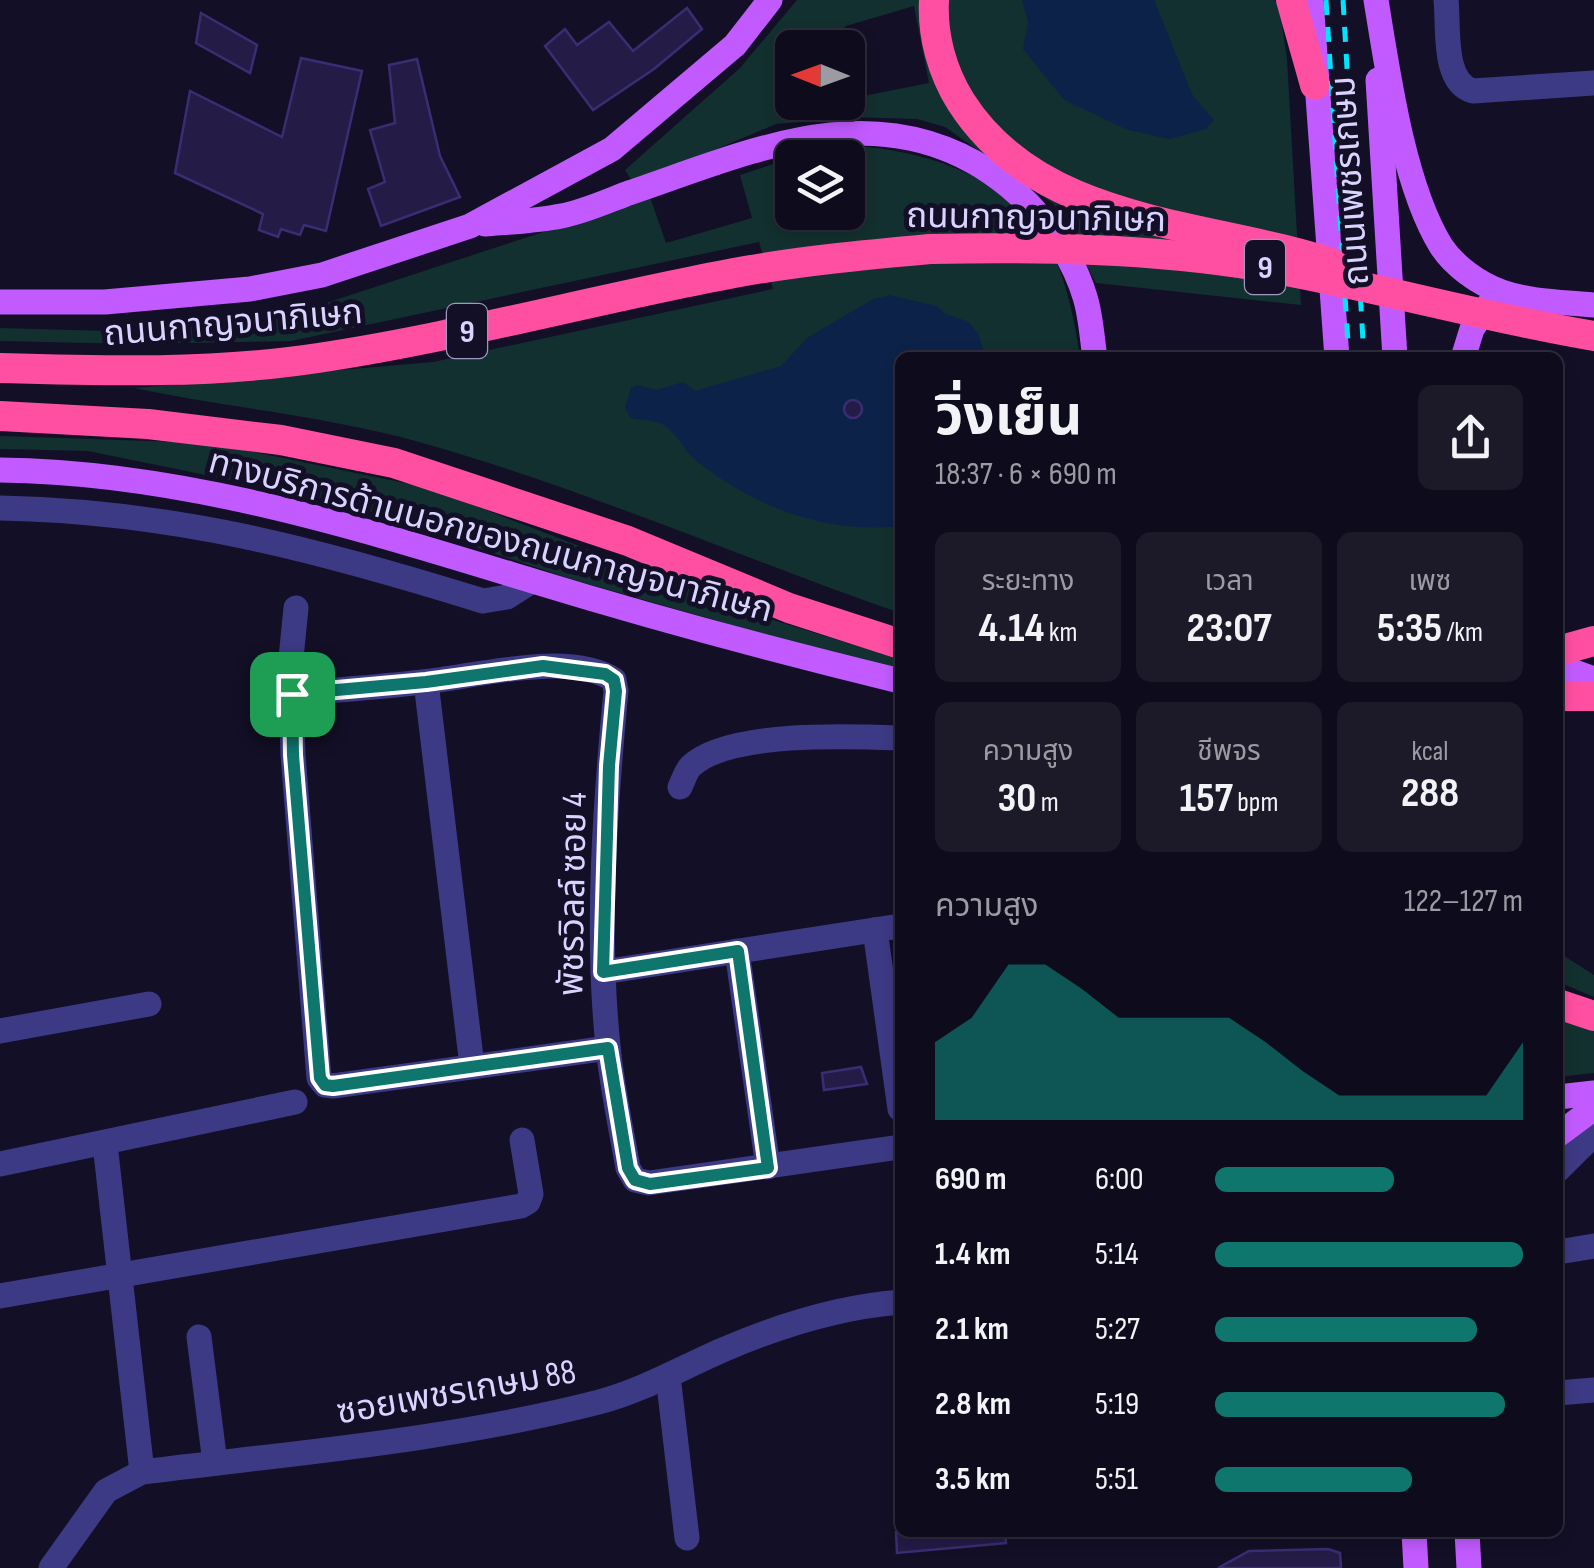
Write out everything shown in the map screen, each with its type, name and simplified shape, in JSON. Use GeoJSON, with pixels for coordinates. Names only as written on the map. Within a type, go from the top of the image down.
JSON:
{"type":"FeatureCollection","features":[{"type":"Feature","properties":{"kind":"highway"},"geometry":{"type":"LineString","coordinates":[[934,0],[932,20],[952,90],[974,124],[1030,171],[1098,204],[1298,251],[1467,311]]}},
{"type":"Feature","properties":{"kind":"highway"},"geometry":{"type":"LineString","coordinates":[[1291,0],[1316,85]]}},
{"type":"Feature","properties":{"kind":"highway","name":"ถนนกาญจนาภิเษก"},"geometry":{"type":"LineString","coordinates":[[0,368],[124,372],[314,358],[420,341],[735,273],[930,249],[1042,248],[1176,255],[1328,278],[1594,336]]}},
{"type":"Feature","properties":{"kind":"highway"},"geometry":{"type":"LineString","coordinates":[[0,416],[148,424],[281,440],[394,463],[628,541],[790,608],[895,642]]}},
{"type":"Feature","properties":{"kind":"highway"},"geometry":{"type":"LineString","coordinates":[[1563,650],[1594,641]]}},
{"type":"Feature","properties":{"kind":"highway"},"geometry":{"type":"LineString","coordinates":[[1563,696],[1594,696]]}},
{"type":"Feature","properties":{"kind":"highway"},"geometry":{"type":"LineString","coordinates":[[1563,1006],[1594,1016]]}},
{"type":"Feature","properties":{"kind":"main road"},"geometry":{"type":"LineString","coordinates":[[0,302],[105,302],[250,289],[322,275],[470,226],[612,149],[735,45],[770,0]]}},
{"type":"Feature","properties":{"kind":"main road","name":"ถนนเพชรเกษม"},"geometry":{"type":"LineString","coordinates":[[1311,0],[1337,352]]}},
{"type":"Feature","properties":{"kind":"main road"},"geometry":{"type":"LineString","coordinates":[[1374,0],[1426,218],[1443,250],[1465,272],[1502,292],[1594,305]]}},
{"type":"Feature","properties":{"kind":"main road","name":"ถนนเพชรเกษม"},"geometry":{"type":"LineString","coordinates":[[1374,0],[1396,352]]}},
{"type":"Feature","properties":{"kind":"main road"},"geometry":{"type":"LineString","coordinates":[[470,226],[562,216],[810,138],[862,131],[906,135],[961,153],[1013,188],[1036,210],[1067,256],[1085,297],[1094,352]]}},
{"type":"Feature","properties":{"kind":"main road"},"geometry":{"type":"LineString","coordinates":[[1465,352],[1472,328],[1488,304],[1502,292]]}},
{"type":"Feature","properties":{"kind":"main road","name":"ทางบริการด้านนอกของถนนกาญจนาภิเษก"},"geometry":{"type":"LineString","coordinates":[[0,470],[56,470],[194,488],[400,540],[682,625],[895,679]]}},
{"type":"Feature","properties":{"kind":"main road"},"geometry":{"type":"LineString","coordinates":[[1563,668],[1594,678]]}},
{"type":"Feature","properties":{"kind":"main road"},"geometry":{"type":"LineString","coordinates":[[1563,1096],[1594,1093]]}},
{"type":"Feature","properties":{"kind":"main road"},"geometry":{"type":"LineString","coordinates":[[1563,1131],[1594,1108]]}},
{"type":"Feature","properties":{"kind":"main road"},"geometry":{"type":"LineString","coordinates":[[1414,1537],[1416,1568]]}},
{"type":"Feature","properties":{"kind":"main road"},"geometry":{"type":"LineString","coordinates":[[1467,1537],[1469,1568]]}},
{"type":"Feature","properties":{"kind":"street"},"geometry":{"type":"LineString","coordinates":[[1446,0],[1453,76],[1461,87],[1473,91],[1594,83]]}},
{"type":"Feature","properties":{"kind":"street"},"geometry":{"type":"LineString","coordinates":[[0,508],[78,509],[249,535],[483,601],[507,597],[532,581]]}},
{"type":"Feature","properties":{"kind":"street"},"geometry":{"type":"LineString","coordinates":[[393,573],[400,540]]}},
{"type":"Feature","properties":{"kind":"street"},"geometry":{"type":"LineString","coordinates":[[296,608],[290,668],[293,755],[320,1078],[325,1085],[333,1086],[608,1048]]}},
{"type":"Feature","properties":{"kind":"street","name":"พัชรวิลล์ ซอย 4"},"geometry":{"type":"LineString","coordinates":[[426,682],[543,666],[590,670],[614,680],[603,972],[608,1048],[628,1168],[635,1180],[650,1184],[768,1168]]}},
{"type":"Feature","properties":{"kind":"street"},"geometry":{"type":"LineString","coordinates":[[292,694],[426,682],[472,1066]]}},
{"type":"Feature","properties":{"kind":"street"},"geometry":{"type":"LineString","coordinates":[[680,787],[690,767],[720,748],[812,738],[895,738]]}},
{"type":"Feature","properties":{"kind":"street"},"geometry":{"type":"LineString","coordinates":[[603,972],[888,928],[895,1034]]}},
{"type":"Feature","properties":{"kind":"street"},"geometry":{"type":"LineString","coordinates":[[738,951],[768,1168],[895,1148]]}},
{"type":"Feature","properties":{"kind":"street"},"geometry":{"type":"LineString","coordinates":[[0,1031],[148,1004]]}},
{"type":"Feature","properties":{"kind":"street"},"geometry":{"type":"LineString","coordinates":[[0,1164],[295,1102]]}},
{"type":"Feature","properties":{"kind":"street"},"geometry":{"type":"LineString","coordinates":[[1563,1165],[1593,1135]]}},
{"type":"Feature","properties":{"kind":"street"},"geometry":{"type":"LineString","coordinates":[[0,1296],[520,1206],[528,1202],[531,1194],[522,1140]]}},
{"type":"Feature","properties":{"kind":"street"},"geometry":{"type":"LineString","coordinates":[[105,1144],[142,1472]]}},
{"type":"Feature","properties":{"kind":"street"},"geometry":{"type":"LineString","coordinates":[[1563,1251],[1594,1246]]}},
{"type":"Feature","properties":{"kind":"street","name":"ซอยเพชรเกษม 88"},"geometry":{"type":"LineString","coordinates":[[51,1568],[106,1491],[142,1472],[438,1433],[545,1414],[622,1395],[726,1348],[800,1321],[848,1308],[895,1303]]}},
{"type":"Feature","properties":{"kind":"street"},"geometry":{"type":"LineString","coordinates":[[199,1337],[215,1463]]}},
{"type":"Feature","properties":{"kind":"street"},"geometry":{"type":"LineString","coordinates":[[668,1376],[687,1538]]}},
{"type":"Feature","properties":{"kind":"street"},"geometry":{"type":"LineString","coordinates":[[1563,1393],[1594,1390]]}},
{"type":"Feature","properties":{"kind":"green space"},"geometry":{"type":"Polygon","coordinates":[[[797,0],[1275,0],[1287,59],[1301,305],[1096,283],[1054,204],[945,127],[917,119],[865,117],[865,96],[929,83],[914,6],[842,30],[775,30],[775,120],[801,122],[776,124],[634,184],[625,170],[740,68],[797,0]]]}},
{"type":"Feature","properties":{"kind":"green space"},"geometry":{"type":"Polygon","coordinates":[[[865,147],[930,159],[977,178],[1018,207],[1045,239],[1060,271],[1079,352],[895,352],[895,611],[601,502],[419,442],[349,425],[134,388],[433,362],[773,289],[759,242],[291,341],[0,341],[0,328],[144,332],[251,320],[323,304],[650,197],[666,243],[752,218],[740,175],[775,164],[775,230],[865,230],[865,147]]]}},
{"type":"Feature","properties":{"kind":"green space"},"geometry":{"type":"Polygon","coordinates":[[[0,436],[179,442],[239,449],[429,488],[763,617],[895,657],[895,672],[571,579],[343,503],[88,451],[0,449],[0,436]]]}},
{"type":"Feature","properties":{"kind":"green space"},"geometry":{"type":"Polygon","coordinates":[[[1563,955],[1594,975],[1594,997],[1563,984],[1563,955]]]}},
{"type":"Feature","properties":{"kind":"green space"},"geometry":{"type":"Polygon","coordinates":[[[1563,1013],[1594,1023],[1594,1073],[1563,1076],[1563,1013]]]}},
{"type":"Feature","properties":{"kind":"water"},"geometry":{"type":"Polygon","coordinates":[[[1022,0],[1154,0],[1193,96],[1214,120],[1206,129],[1169,139],[1128,130],[1064,100],[1023,49],[1028,22],[1022,0]]]}},
{"type":"Feature","properties":{"kind":"water"},"geometry":{"type":"Polygon","coordinates":[[[890,295],[936,306],[969,322],[984,352],[895,352],[895,526],[845,526],[769,505],[699,463],[662,424],[631,418],[625,408],[631,388],[637,385],[657,390],[683,382],[695,391],[781,366],[807,338],[873,299],[890,295]]]}},
{"type":"Feature","properties":{"kind":"building"},"geometry":{"type":"Polygon","coordinates":[[[687,8],[702,29],[654,69],[593,110],[545,46],[565,29],[577,45],[609,22],[633,51],[687,8]]]}},
{"type":"Feature","properties":{"kind":"building"},"geometry":{"type":"Polygon","coordinates":[[[201,13],[257,45],[250,73],[196,43],[201,13]]]}},
{"type":"Feature","properties":{"kind":"building"},"geometry":{"type":"Polygon","coordinates":[[[301,58],[362,71],[326,231],[304,225],[300,235],[281,229],[278,237],[259,230],[263,214],[175,173],[190,91],[282,137],[301,58]]]}},
{"type":"Feature","properties":{"kind":"building"},"geometry":{"type":"Polygon","coordinates":[[[417,59],[440,156],[460,197],[381,226],[368,189],[385,182],[370,130],[395,123],[389,65],[417,59]]]}},
{"type":"Feature","properties":{"kind":"building"},"geometry":{"type":"Polygon","coordinates":[[[853,400],[860,402],[860,416],[853,418],[846,416],[844,409],[846,402],[853,400]]]}},
{"type":"Feature","properties":{"kind":"building"},"geometry":{"type":"Polygon","coordinates":[[[861,1067],[867,1084],[824,1090],[822,1073],[861,1067]]]}},
{"type":"Feature","properties":{"kind":"building"},"geometry":{"type":"Polygon","coordinates":[[[896,1537],[1005,1537],[1006,1543],[897,1553],[896,1537]]]}},
{"type":"Feature","properties":{"kind":"building"},"geometry":{"type":"Polygon","coordinates":[[[1328,1549],[1340,1553],[1341,1568],[1218,1568],[1249,1551],[1328,1549]]]}},
{"type":"Feature","properties":{"kind":"railway"},"geometry":{"type":"LineString","coordinates":[[1326,0],[1349,352]]}},
{"type":"Feature","properties":{"kind":"railway"},"geometry":{"type":"LineString","coordinates":[[1343,0],[1364,352]]}},
{"type":"Feature","properties":{"kind":"route"},"geometry":{"type":"LineString","coordinates":[[543,666],[590,670],[614,680],[603,972],[738,951],[768,1168],[650,1184],[635,1180],[628,1168],[608,1048],[325,1085],[320,1078],[293,755],[292,694],[543,666]]}}]}
